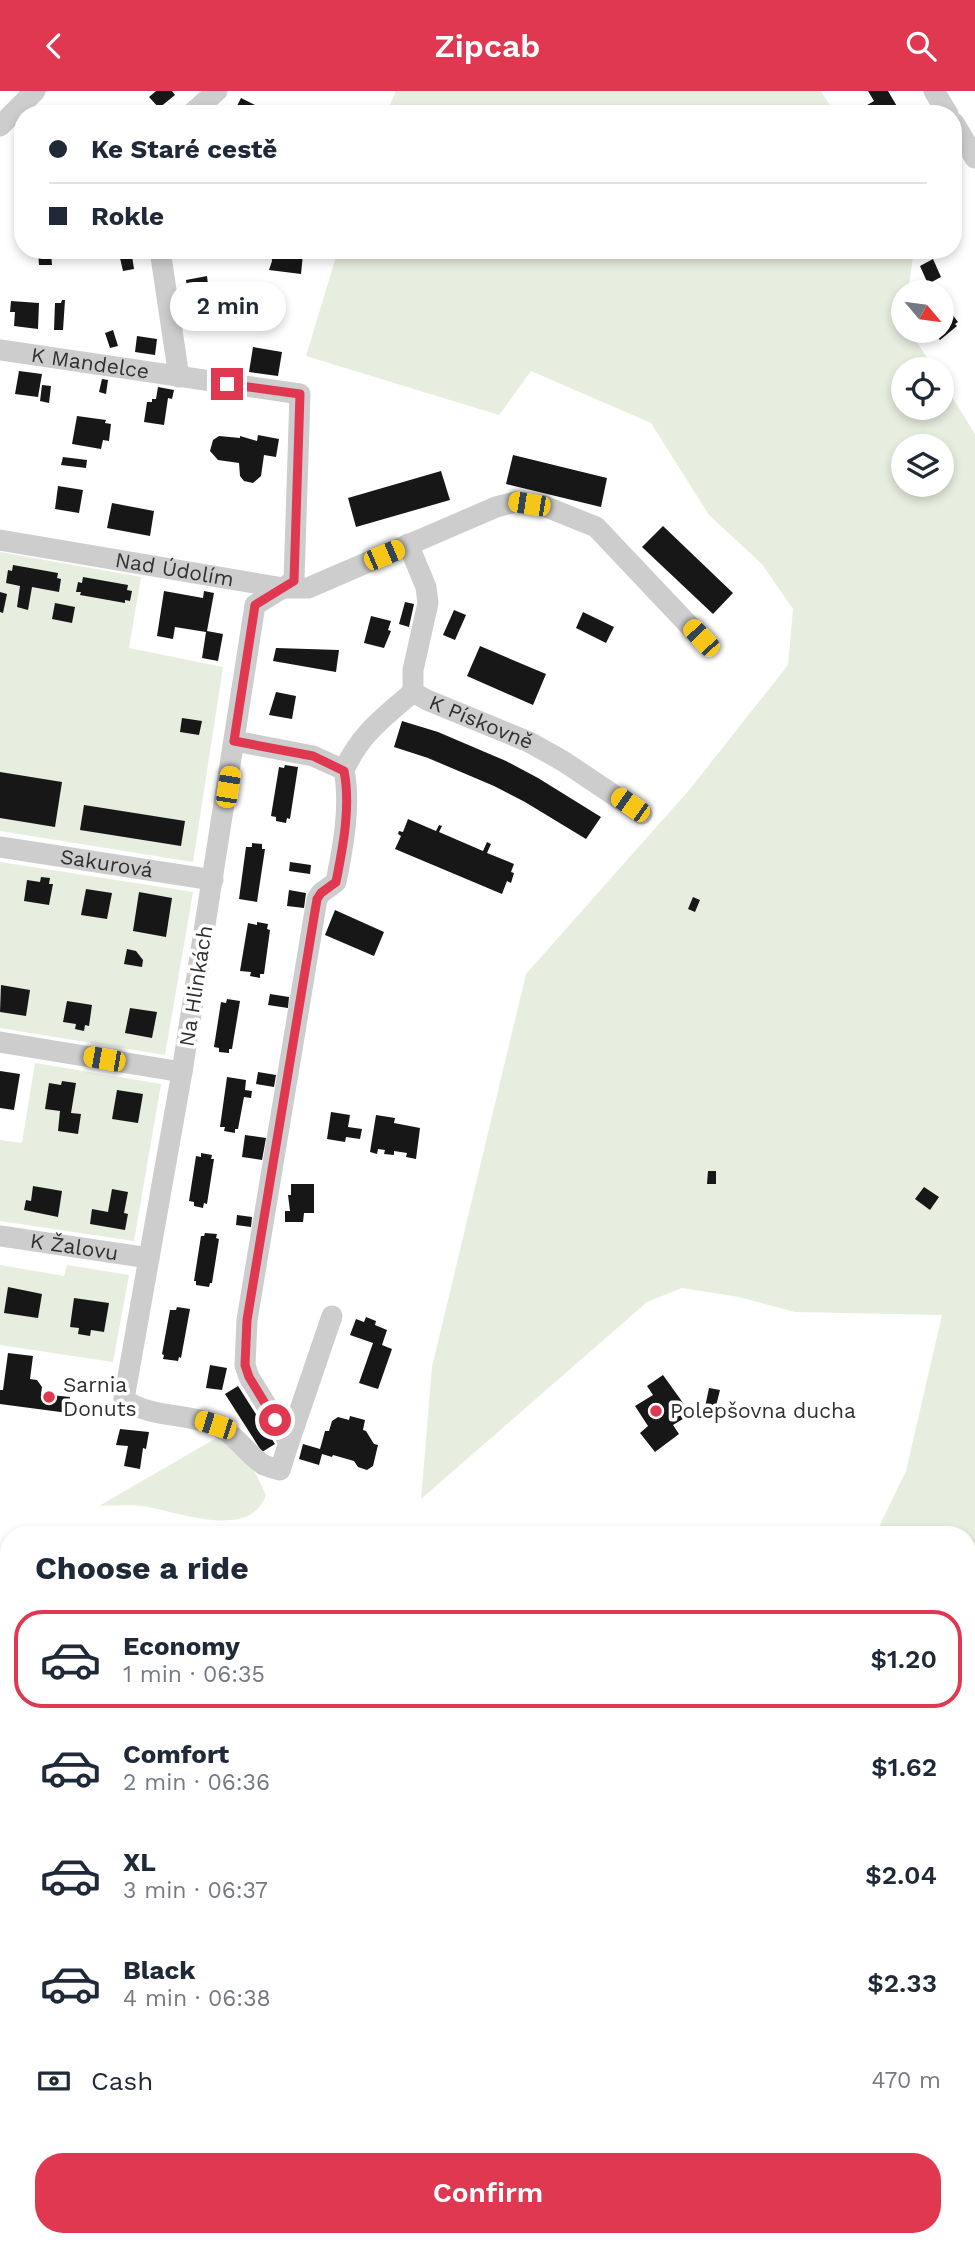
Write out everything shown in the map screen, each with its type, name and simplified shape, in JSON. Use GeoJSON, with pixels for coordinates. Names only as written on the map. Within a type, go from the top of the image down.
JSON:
{"type":"FeatureCollection","features":[{"type":"Feature","properties":{"kind":"street"},"geometry":{"type":"LineString","coordinates":[[21,105],[35,91]]}},
{"type":"Feature","properties":{"kind":"street"},"geometry":{"type":"LineString","coordinates":[[201,105],[217,91]]}},
{"type":"Feature","properties":{"kind":"street"},"geometry":{"type":"LineString","coordinates":[[0,126],[14,112]]}},
{"type":"Feature","properties":{"kind":"street"},"geometry":{"type":"LineString","coordinates":[[962,136],[975,158]]}},
{"type":"Feature","properties":{"kind":"street"},"geometry":{"type":"LineString","coordinates":[[161,259],[179,377]]}},
{"type":"Feature","properties":{"kind":"street","name":"K Mandelce"},"geometry":{"type":"LineString","coordinates":[[0,350],[300,394],[294,581],[283,588]]}},
{"type":"Feature","properties":{"kind":"street","name":"Nad Údolím"},"geometry":{"type":"LineString","coordinates":[[0,540],[283,588],[307,587],[496,507],[515,502],[544,506],[596,527],[701,638]]}},
{"type":"Feature","properties":{"kind":"street","name":"K Pískovně"},"geometry":{"type":"LineString","coordinates":[[408,544],[426,587],[428,603],[413,670],[413,692],[529,742],[563,761],[642,814]]}},
{"type":"Feature","properties":{"kind":"street","name":"Na Hlinkách"},"geometry":{"type":"LineString","coordinates":[[283,588],[255,605],[182,1072],[124,1399],[143,1410],[191,1417],[215,1425],[241,1443],[264,1464],[280,1470],[289,1442]]}},
{"type":"Feature","properties":{"kind":"street"},"geometry":{"type":"LineString","coordinates":[[289,1442],[249,1377],[245,1365],[247,1320],[317,899],[336,882],[347,801],[344,771],[354,748],[368,730],[413,692]]}},
{"type":"Feature","properties":{"kind":"street"},"geometry":{"type":"LineString","coordinates":[[234,741],[313,756],[344,771]]}},
{"type":"Feature","properties":{"kind":"street","name":"Sakurová"},"geometry":{"type":"LineString","coordinates":[[0,848],[213,880]]}},
{"type":"Feature","properties":{"kind":"street"},"geometry":{"type":"LineString","coordinates":[[0,1042],[182,1072]]}},
{"type":"Feature","properties":{"kind":"street","name":"K Žalovu"},"geometry":{"type":"LineString","coordinates":[[0,1236],[149,1258]]}},
{"type":"Feature","properties":{"kind":"street"},"geometry":{"type":"LineString","coordinates":[[289,1442],[332,1316]]}},
{"type":"Feature","properties":{"kind":"shaded area"},"geometry":{"type":"Polygon","coordinates":[[[396,91],[821,91],[830,105],[390,105],[396,91]]]}},
{"type":"Feature","properties":{"kind":"shaded area"},"geometry":{"type":"Polygon","coordinates":[[[335,259],[913,259],[910,280],[891,280],[891,343],[918,343],[926,357],[891,357],[891,420],[954,420],[954,400],[975,434],[975,1526],[879,1526],[906,1471],[942,1315],[795,1312],[739,1297],[682,1288],[647,1302],[421,1499],[432,1367],[526,974],[690,789],[788,665],[793,609],[762,564],[709,515],[651,423],[531,371],[499,415],[306,356],[335,259]]]}},
{"type":"Feature","properties":{"kind":"shaded area"},"geometry":{"type":"Polygon","coordinates":[[[0,552],[141,577],[129,648],[223,667],[193,862],[0,831],[0,552]]]}},
{"type":"Feature","properties":{"kind":"shaded area"},"geometry":{"type":"Polygon","coordinates":[[[0,862],[193,892],[165,1055],[0,1028],[0,862]]]}},
{"type":"Feature","properties":{"kind":"shaded area"},"geometry":{"type":"Polygon","coordinates":[[[35,1063],[161,1084],[134,1241],[0,1221],[0,1140],[22,1143],[35,1063]]]}},
{"type":"Feature","properties":{"kind":"shaded area"},"geometry":{"type":"Polygon","coordinates":[[[0,1265],[64,1276],[67,1265],[129,1275],[113,1362],[0,1345],[0,1265]]]}},
{"type":"Feature","properties":{"kind":"shaded area"},"geometry":{"type":"Polygon","coordinates":[[[218,1437],[254,1470],[266,1495],[258,1509],[246,1517],[213,1520],[142,1506],[99,1506],[218,1437]]]}},
{"type":"Feature","properties":{"kind":"building"},"geometry":{"type":"Polygon","coordinates":[[[156,91],[172,91],[175,95],[163,105],[156,105],[149,97],[156,91]]]}},
{"type":"Feature","properties":{"kind":"building"},"geometry":{"type":"Polygon","coordinates":[[[868,91],[888,91],[896,105],[867,105],[874,101],[868,91]]]}},
{"type":"Feature","properties":{"kind":"building"},"geometry":{"type":"Polygon","coordinates":[[[241,98],[255,105],[238,105],[241,98]]]}},
{"type":"Feature","properties":{"kind":"building"},"geometry":{"type":"Polygon","coordinates":[[[39,259],[52,259],[52,265],[39,265],[39,259]]]}},
{"type":"Feature","properties":{"kind":"building"},"geometry":{"type":"Polygon","coordinates":[[[120,259],[132,259],[134,269],[123,271],[120,259]]]}},
{"type":"Feature","properties":{"kind":"building"},"geometry":{"type":"Polygon","coordinates":[[[302,259],[301,274],[269,270],[272,261],[302,259]]]}},
{"type":"Feature","properties":{"kind":"building"},"geometry":{"type":"Polygon","coordinates":[[[933,259],[941,277],[926,280],[920,266],[933,259]]]}},
{"type":"Feature","properties":{"kind":"building"},"geometry":{"type":"Polygon","coordinates":[[[207,276],[209,293],[188,297],[186,280],[207,276]]]}},
{"type":"Feature","properties":{"kind":"building"},"geometry":{"type":"Polygon","coordinates":[[[254,288],[281,292],[282,310],[279,310],[278,318],[267,316],[267,320],[256,319],[257,315],[250,314],[254,288]]]}},
{"type":"Feature","properties":{"kind":"building"},"geometry":{"type":"Polygon","coordinates":[[[65,300],[63,330],[54,330],[55,303],[61,303],[65,300]]]}},
{"type":"Feature","properties":{"kind":"building"},"geometry":{"type":"Polygon","coordinates":[[[11,301],[39,303],[38,329],[14,326],[15,312],[10,312],[11,301]]]}},
{"type":"Feature","properties":{"kind":"building"},"geometry":{"type":"Polygon","coordinates":[[[113,330],[118,346],[110,348],[105,333],[113,330]]]}},
{"type":"Feature","properties":{"kind":"building"},"geometry":{"type":"Polygon","coordinates":[[[137,336],[157,339],[155,355],[135,352],[137,336]]]}},
{"type":"Feature","properties":{"kind":"building"},"geometry":{"type":"Polygon","coordinates":[[[253,347],[282,352],[278,376],[249,372],[253,347]]]}},
{"type":"Feature","properties":{"kind":"building"},"geometry":{"type":"Polygon","coordinates":[[[19,371],[42,374],[38,397],[15,394],[19,371]]]}},
{"type":"Feature","properties":{"kind":"building"},"geometry":{"type":"Polygon","coordinates":[[[102,379],[108,380],[106,394],[99,392],[102,379]]]}},
{"type":"Feature","properties":{"kind":"building"},"geometry":{"type":"Polygon","coordinates":[[[42,385],[51,386],[49,403],[40,401],[42,385]]]}},
{"type":"Feature","properties":{"kind":"building"},"geometry":{"type":"Polygon","coordinates":[[[158,387],[174,390],[172,399],[168,398],[164,425],[144,422],[147,402],[156,399],[158,387]]]}},
{"type":"Feature","properties":{"kind":"building"},"geometry":{"type":"Polygon","coordinates":[[[77,416],[106,420],[105,423],[111,424],[109,441],[103,440],[101,449],[72,444],[77,416]]]}},
{"type":"Feature","properties":{"kind":"building"},"geometry":{"type":"Polygon","coordinates":[[[258,435],[279,439],[276,457],[264,455],[261,476],[253,483],[244,481],[240,476],[239,463],[218,460],[210,451],[213,440],[219,436],[240,436],[257,441],[258,435]]]}},
{"type":"Feature","properties":{"kind":"building"},"geometry":{"type":"Polygon","coordinates":[[[513,455],[607,478],[601,507],[506,484],[513,455]]]}},
{"type":"Feature","properties":{"kind":"building"},"geometry":{"type":"Polygon","coordinates":[[[63,457],[87,460],[86,468],[61,465],[63,457]]]}},
{"type":"Feature","properties":{"kind":"building"},"geometry":{"type":"Polygon","coordinates":[[[441,471],[450,500],[356,527],[348,498],[441,471]]]}},
{"type":"Feature","properties":{"kind":"building"},"geometry":{"type":"Polygon","coordinates":[[[58,486],[83,490],[79,513],[55,509],[58,486]]]}},
{"type":"Feature","properties":{"kind":"building"},"geometry":{"type":"Polygon","coordinates":[[[112,503],[154,511],[150,536],[107,528],[112,503]]]}},
{"type":"Feature","properties":{"kind":"building"},"geometry":{"type":"Polygon","coordinates":[[[663,526],[733,593],[713,614],[642,547],[663,526]]]}},
{"type":"Feature","properties":{"kind":"building"},"geometry":{"type":"Polygon","coordinates":[[[13,565],[58,573],[57,578],[61,579],[59,592],[32,587],[28,610],[17,607],[20,586],[6,583],[8,570],[12,571],[13,565]]]}},
{"type":"Feature","properties":{"kind":"building"},"geometry":{"type":"Polygon","coordinates":[[[83,577],[128,585],[127,590],[132,591],[130,601],[125,600],[125,603],[80,595],[81,592],[76,592],[78,582],[82,583],[83,577]]]}},
{"type":"Feature","properties":{"kind":"building"},"geometry":{"type":"Polygon","coordinates":[[[164,591],[203,598],[204,591],[214,593],[207,631],[223,634],[218,661],[202,658],[206,632],[175,627],[173,639],[157,636],[164,591]]]}},
{"type":"Feature","properties":{"kind":"building"},"geometry":{"type":"Polygon","coordinates":[[[0,592],[7,594],[3,613],[0,612],[0,592]]]}},
{"type":"Feature","properties":{"kind":"building"},"geometry":{"type":"Polygon","coordinates":[[[405,602],[414,604],[409,627],[399,624],[405,602]]]}},
{"type":"Feature","properties":{"kind":"building"},"geometry":{"type":"Polygon","coordinates":[[[55,603],[75,607],[72,623],[52,619],[55,603]]]}},
{"type":"Feature","properties":{"kind":"building"},"geometry":{"type":"Polygon","coordinates":[[[454,610],[466,615],[455,640],[443,635],[454,610]]]}},
{"type":"Feature","properties":{"kind":"building"},"geometry":{"type":"Polygon","coordinates":[[[583,612],[614,627],[606,643],[576,628],[583,612]]]}},
{"type":"Feature","properties":{"kind":"building"},"geometry":{"type":"Polygon","coordinates":[[[371,616],[391,621],[388,630],[391,631],[384,648],[364,643],[371,616]]]}},
{"type":"Feature","properties":{"kind":"building"},"geometry":{"type":"Polygon","coordinates":[[[480,646],[546,674],[533,705],[467,676],[480,646]]]}},
{"type":"Feature","properties":{"kind":"building"},"geometry":{"type":"Polygon","coordinates":[[[276,648],[339,650],[336,672],[273,661],[276,648]]]}},
{"type":"Feature","properties":{"kind":"building"},"geometry":{"type":"Polygon","coordinates":[[[276,692],[296,696],[292,719],[269,715],[276,692]]]}},
{"type":"Feature","properties":{"kind":"building"},"geometry":{"type":"Polygon","coordinates":[[[182,718],[202,721],[199,735],[180,732],[182,718]]]}},
{"type":"Feature","properties":{"kind":"building"},"geometry":{"type":"Polygon","coordinates":[[[402,721],[438,732],[506,761],[601,817],[586,839],[494,786],[428,758],[394,747],[402,721]]]}},
{"type":"Feature","properties":{"kind":"building"},"geometry":{"type":"Polygon","coordinates":[[[285,765],[298,767],[290,819],[287,818],[286,823],[276,821],[276,817],[271,816],[279,767],[284,768],[285,765]]]}},
{"type":"Feature","properties":{"kind":"building"},"geometry":{"type":"Polygon","coordinates":[[[0,772],[62,782],[55,827],[0,818],[0,772]]]}},
{"type":"Feature","properties":{"kind":"building"},"geometry":{"type":"Polygon","coordinates":[[[84,805],[185,821],[181,846],[80,830],[84,805]]]}},
{"type":"Feature","properties":{"kind":"building"},"geometry":{"type":"Polygon","coordinates":[[[408,819],[436,831],[439,825],[442,826],[439,832],[483,851],[487,842],[491,844],[487,853],[514,864],[511,883],[507,881],[502,894],[395,849],[401,836],[399,831],[403,832],[408,819]]]}},
{"type":"Feature","properties":{"kind":"building"},"geometry":{"type":"Polygon","coordinates":[[[252,843],[262,844],[262,849],[265,849],[257,902],[239,899],[246,847],[252,847],[252,843]]]}},
{"type":"Feature","properties":{"kind":"building"},"geometry":{"type":"Polygon","coordinates":[[[290,862],[311,865],[310,874],[289,871],[290,862]]]}},
{"type":"Feature","properties":{"kind":"building"},"geometry":{"type":"Polygon","coordinates":[[[41,877],[50,878],[49,884],[53,884],[49,905],[24,901],[27,880],[40,882],[41,877]]]}},
{"type":"Feature","properties":{"kind":"building"},"geometry":{"type":"Polygon","coordinates":[[[86,889],[112,893],[107,919],[81,915],[86,889]]]}},
{"type":"Feature","properties":{"kind":"building"},"geometry":{"type":"Polygon","coordinates":[[[289,890],[306,893],[304,908],[287,906],[289,890]]]}},
{"type":"Feature","properties":{"kind":"building"},"geometry":{"type":"Polygon","coordinates":[[[139,892],[172,898],[166,937],[133,931],[139,892]]]}},
{"type":"Feature","properties":{"kind":"building"},"geometry":{"type":"Polygon","coordinates":[[[693,897],[700,900],[695,912],[688,909],[693,897]]]}},
{"type":"Feature","properties":{"kind":"building"},"geometry":{"type":"Polygon","coordinates":[[[335,910],[384,932],[374,956],[325,935],[335,910]]]}},
{"type":"Feature","properties":{"kind":"building"},"geometry":{"type":"Polygon","coordinates":[[[257,922],[268,924],[267,929],[270,930],[264,974],[260,974],[260,978],[250,976],[251,972],[240,971],[248,923],[257,925],[257,922]]]}},
{"type":"Feature","properties":{"kind":"building"},"geometry":{"type":"Polygon","coordinates":[[[127,949],[136,951],[143,960],[142,967],[124,964],[127,949]]]}},
{"type":"Feature","properties":{"kind":"building"},"geometry":{"type":"Polygon","coordinates":[[[1,985],[30,990],[26,1016],[0,1012],[1,985]]]}},
{"type":"Feature","properties":{"kind":"building"},"geometry":{"type":"Polygon","coordinates":[[[270,994],[289,997],[288,1008],[268,1005],[270,994]]]}},
{"type":"Feature","properties":{"kind":"building"},"geometry":{"type":"Polygon","coordinates":[[[227,999],[240,1001],[232,1049],[229,1049],[229,1053],[219,1052],[219,1048],[214,1047],[221,1002],[226,1003],[227,999]]]}},
{"type":"Feature","properties":{"kind":"building"},"geometry":{"type":"Polygon","coordinates":[[[67,1001],[92,1005],[89,1026],[85,1025],[84,1031],[75,1029],[76,1024],[63,1022],[67,1001]]]}},
{"type":"Feature","properties":{"kind":"building"},"geometry":{"type":"Polygon","coordinates":[[[130,1008],[157,1012],[152,1038],[125,1033],[130,1008]]]}},
{"type":"Feature","properties":{"kind":"building"},"geometry":{"type":"Polygon","coordinates":[[[0,1071],[20,1074],[14,1110],[0,1108],[0,1071]]]}},
{"type":"Feature","properties":{"kind":"building"},"geometry":{"type":"Polygon","coordinates":[[[258,1072],[276,1075],[274,1087],[256,1084],[258,1072]]]}},
{"type":"Feature","properties":{"kind":"building"},"geometry":{"type":"Polygon","coordinates":[[[227,1077],[246,1080],[245,1090],[252,1091],[251,1098],[244,1097],[235,1133],[224,1131],[225,1127],[220,1127],[227,1077]]]}},
{"type":"Feature","properties":{"kind":"building"},"geometry":{"type":"Polygon","coordinates":[[[62,1081],[76,1083],[71,1113],[81,1114],[78,1134],[58,1131],[60,1111],[45,1109],[49,1083],[61,1085],[62,1081]]]}},
{"type":"Feature","properties":{"kind":"building"},"geometry":{"type":"Polygon","coordinates":[[[117,1090],[143,1094],[138,1123],[112,1119],[117,1090]]]}},
{"type":"Feature","properties":{"kind":"building"},"geometry":{"type":"Polygon","coordinates":[[[331,1112],[350,1115],[348,1127],[362,1129],[360,1139],[346,1137],[345,1142],[327,1139],[331,1112]]]}},
{"type":"Feature","properties":{"kind":"building"},"geometry":{"type":"Polygon","coordinates":[[[376,1115],[395,1118],[394,1123],[420,1128],[416,1159],[406,1157],[407,1153],[394,1151],[394,1155],[384,1154],[385,1150],[378,1149],[377,1154],[370,1152],[376,1115]]]}},
{"type":"Feature","properties":{"kind":"building"},"geometry":{"type":"Polygon","coordinates":[[[245,1135],[266,1138],[262,1160],[242,1157],[245,1135]]]}},
{"type":"Feature","properties":{"kind":"building"},"geometry":{"type":"Polygon","coordinates":[[[201,1153],[212,1155],[211,1159],[214,1159],[207,1204],[204,1203],[203,1208],[194,1206],[194,1202],[189,1201],[196,1156],[201,1157],[201,1153]]]}},
{"type":"Feature","properties":{"kind":"building"},"geometry":{"type":"Polygon","coordinates":[[[708,1171],[716,1171],[716,1184],[707,1184],[708,1171]]]}},
{"type":"Feature","properties":{"kind":"building"},"geometry":{"type":"Polygon","coordinates":[[[291,1184],[314,1184],[314,1213],[304,1213],[303,1222],[285,1222],[285,1211],[290,1211],[288,1195],[291,1195],[291,1184]]]}},
{"type":"Feature","properties":{"kind":"building"},"geometry":{"type":"Polygon","coordinates":[[[33,1186],[62,1191],[58,1217],[24,1210],[26,1200],[31,1201],[33,1186]]]}},
{"type":"Feature","properties":{"kind":"building"},"geometry":{"type":"Polygon","coordinates":[[[924,1187],[939,1197],[930,1210],[915,1199],[924,1187]]]}},
{"type":"Feature","properties":{"kind":"building"},"geometry":{"type":"Polygon","coordinates":[[[112,1189],[128,1192],[124,1213],[128,1214],[125,1230],[90,1224],[92,1209],[108,1212],[112,1189]]]}},
{"type":"Feature","properties":{"kind":"building"},"geometry":{"type":"Polygon","coordinates":[[[237,1215],[252,1217],[251,1227],[236,1225],[237,1215]]]}},
{"type":"Feature","properties":{"kind":"building"},"geometry":{"type":"Polygon","coordinates":[[[205,1233],[217,1234],[216,1238],[219,1239],[212,1283],[209,1287],[196,1285],[194,1281],[201,1236],[205,1233]]]}},
{"type":"Feature","properties":{"kind":"building"},"geometry":{"type":"Polygon","coordinates":[[[8,1287],[42,1294],[38,1318],[4,1313],[8,1287]]]}},
{"type":"Feature","properties":{"kind":"building"},"geometry":{"type":"Polygon","coordinates":[[[74,1298],[109,1303],[104,1332],[91,1330],[90,1336],[78,1334],[79,1328],[70,1327],[74,1298]]]}},
{"type":"Feature","properties":{"kind":"building"},"geometry":{"type":"Polygon","coordinates":[[[177,1307],[190,1309],[181,1358],[179,1357],[178,1361],[163,1359],[162,1354],[170,1310],[176,1310],[177,1307]]]}},
{"type":"Feature","properties":{"kind":"building"},"geometry":{"type":"Polygon","coordinates":[[[366,1317],[387,1330],[382,1345],[392,1349],[378,1389],[359,1383],[373,1343],[350,1335],[356,1319],[364,1322],[366,1317]]]}},
{"type":"Feature","properties":{"kind":"building"},"geometry":{"type":"Polygon","coordinates":[[[8,1353],[33,1356],[30,1379],[37,1380],[42,1387],[41,1394],[70,1397],[68,1413],[0,1404],[0,1390],[3,1390],[8,1353]]]}},
{"type":"Feature","properties":{"kind":"building"},"geometry":{"type":"Polygon","coordinates":[[[210,1365],[227,1368],[222,1390],[206,1388],[210,1365]]]}},
{"type":"Feature","properties":{"kind":"building"},"geometry":{"type":"Polygon","coordinates":[[[663,1375],[691,1414],[673,1425],[679,1434],[655,1452],[640,1433],[648,1426],[635,1406],[653,1395],[647,1386],[663,1375]]]}},
{"type":"Feature","properties":{"kind":"building"},"geometry":{"type":"Polygon","coordinates":[[[238,1386],[275,1444],[262,1452],[225,1394],[238,1386]]]}},
{"type":"Feature","properties":{"kind":"building"},"geometry":{"type":"Polygon","coordinates":[[[709,1388],[720,1390],[714,1414],[704,1412],[709,1388]]]}},
{"type":"Feature","properties":{"kind":"building"},"geometry":{"type":"Polygon","coordinates":[[[350,1416],[365,1420],[363,1430],[374,1444],[378,1445],[373,1466],[367,1470],[358,1467],[354,1461],[333,1455],[322,1454],[319,1465],[299,1459],[303,1444],[320,1449],[325,1431],[329,1431],[332,1421],[338,1417],[349,1420],[350,1416]]]}},
{"type":"Feature","properties":{"kind":"building"},"geometry":{"type":"Polygon","coordinates":[[[120,1429],[149,1432],[140,1469],[124,1466],[128,1446],[116,1445],[120,1429]]]}},
{"type":"Feature","properties":{"kind":"place","name":"Sarnia Donuts"},"geometry":{"type":"Point","coordinates":[49,1397]}},
{"type":"Feature","properties":{"kind":"place","name":"Polepšovna ducha"},"geometry":{"type":"Point","coordinates":[656,1411]}},
{"type":"Feature","properties":{"kind":"route"},"geometry":{"type":"LineString","coordinates":[[227,384],[300,394],[294,581],[255,605],[234,741],[324,759],[344,771],[347,801],[336,882],[317,899],[247,1320],[245,1365],[249,1377],[275,1420]]}}]}
